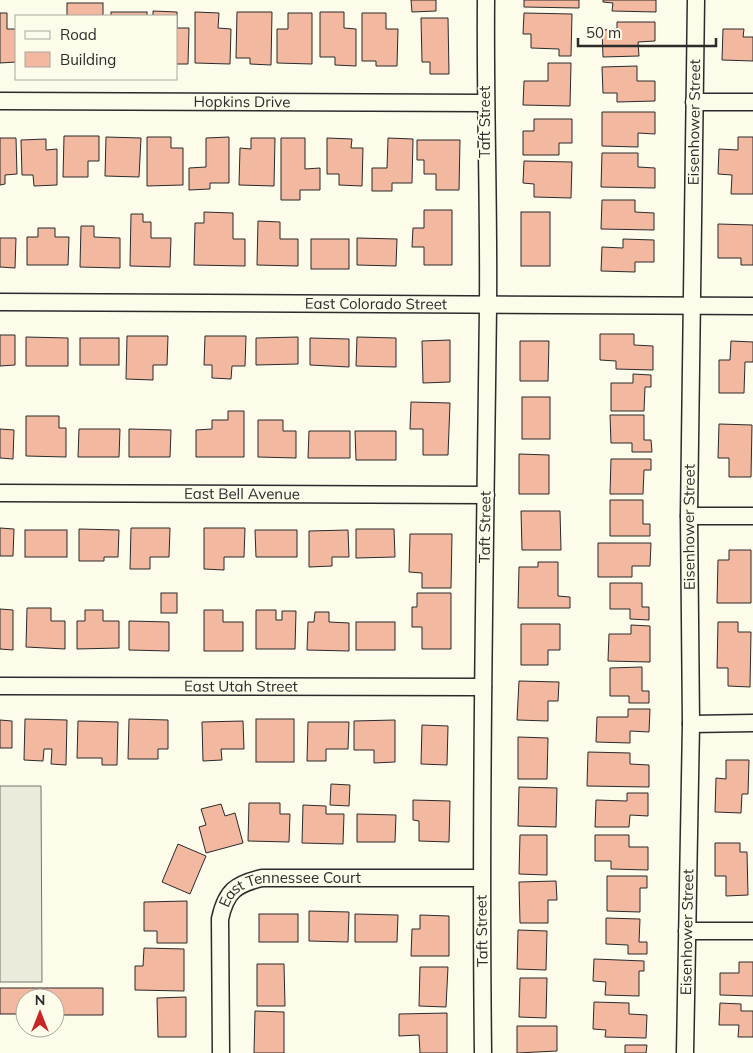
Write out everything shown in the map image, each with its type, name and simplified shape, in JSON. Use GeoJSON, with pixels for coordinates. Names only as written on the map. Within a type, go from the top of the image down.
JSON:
{"type":"FeatureCollection","features":[{"type":"Feature","properties":{"kind":"street","name":"Taft Street"},"geometry":{"type":"LineString","coordinates":[[484,1053],[481,878],[488,303],[485,103],[486,0]]}},
{"type":"Feature","properties":{"kind":"street","name":"Eisenhower Street"},"geometry":{"type":"LineString","coordinates":[[685,1053],[691,724],[689,516],[696,0]]}},
{"type":"Feature","properties":{"kind":"street","name":"Hopkins Drive"},"geometry":{"type":"LineString","coordinates":[[0,101],[485,103]]}},
{"type":"Feature","properties":{"kind":"street"},"geometry":{"type":"LineString","coordinates":[[694,102],[753,102]]}},
{"type":"Feature","properties":{"kind":"street","name":"East Colorado Street"},"geometry":{"type":"LineString","coordinates":[[0,302],[488,303],[753,306]]}},
{"type":"Feature","properties":{"kind":"street","name":"East Bell Avenue"},"geometry":{"type":"LineString","coordinates":[[0,493],[486,495]]}},
{"type":"Feature","properties":{"kind":"street"},"geometry":{"type":"LineString","coordinates":[[689,516],[753,516]]}},
{"type":"Feature","properties":{"kind":"street","name":"East Utah Street"},"geometry":{"type":"LineString","coordinates":[[0,686],[483,687]]}},
{"type":"Feature","properties":{"kind":"street"},"geometry":{"type":"LineString","coordinates":[[691,724],[753,723]]}},
{"type":"Feature","properties":{"kind":"street","name":"East Tennessee Court"},"geometry":{"type":"LineString","coordinates":[[221,1053],[220,919],[223,903],[232,891],[244,882],[262,878],[481,878]]}},
{"type":"Feature","properties":{"kind":"street"},"geometry":{"type":"LineString","coordinates":[[687,931],[753,931]]}},
{"type":"Feature","properties":{"kind":"shaded area"},"geometry":{"type":"Polygon","coordinates":[[[0,786],[41,786],[42,982],[0,982],[0,786]]]}},
{"type":"Feature","properties":{"kind":"building"},"geometry":{"type":"Polygon","coordinates":[[[411,0],[436,0],[436,11],[412,12],[411,0]]]}},
{"type":"Feature","properties":{"kind":"building"},"geometry":{"type":"Polygon","coordinates":[[[524,0],[579,0],[579,8],[524,7],[524,0]]]}},
{"type":"Feature","properties":{"kind":"building"},"geometry":{"type":"Polygon","coordinates":[[[603,0],[656,0],[656,12],[612,11],[613,3],[603,2],[603,0]]]}},
{"type":"Feature","properties":{"kind":"building"},"geometry":{"type":"Polygon","coordinates":[[[67,3],[103,3],[103,15],[67,15],[67,3]]]}},
{"type":"Feature","properties":{"kind":"building"},"geometry":{"type":"Polygon","coordinates":[[[153,11],[177,12],[177,15],[153,15],[153,11]]]}},
{"type":"Feature","properties":{"kind":"building"},"geometry":{"type":"Polygon","coordinates":[[[111,12],[147,12],[147,15],[111,15],[111,12]]]}},
{"type":"Feature","properties":{"kind":"building"},"geometry":{"type":"Polygon","coordinates":[[[195,12],[219,13],[218,28],[231,29],[230,64],[195,63],[195,12]]]}},
{"type":"Feature","properties":{"kind":"building"},"geometry":{"type":"Polygon","coordinates":[[[237,12],[272,12],[271,65],[250,64],[250,58],[236,58],[237,12]]]}},
{"type":"Feature","properties":{"kind":"building"},"geometry":{"type":"Polygon","coordinates":[[[320,12],[344,12],[344,28],[356,29],[356,66],[335,65],[335,57],[320,57],[320,12]]]}},
{"type":"Feature","properties":{"kind":"building"},"geometry":{"type":"Polygon","coordinates":[[[0,13],[7,13],[7,29],[15,29],[15,62],[0,63],[0,13]]]}},
{"type":"Feature","properties":{"kind":"building"},"geometry":{"type":"Polygon","coordinates":[[[288,13],[312,13],[312,64],[277,63],[277,29],[288,29],[288,13]]]}},
{"type":"Feature","properties":{"kind":"building"},"geometry":{"type":"Polygon","coordinates":[[[362,13],[386,13],[386,29],[398,29],[397,66],[376,66],[376,61],[362,61],[362,13]]]}},
{"type":"Feature","properties":{"kind":"building"},"geometry":{"type":"Polygon","coordinates":[[[524,13],[572,14],[571,56],[559,56],[559,49],[531,48],[531,34],[523,34],[524,13]]]}},
{"type":"Feature","properties":{"kind":"building"},"geometry":{"type":"Polygon","coordinates":[[[421,18],[448,18],[449,74],[430,74],[430,62],[422,62],[421,18]]]}},
{"type":"Feature","properties":{"kind":"building"},"geometry":{"type":"Polygon","coordinates":[[[617,22],[655,22],[655,41],[638,42],[639,56],[603,57],[602,30],[617,29],[617,22]]]}},
{"type":"Feature","properties":{"kind":"building"},"geometry":{"type":"Polygon","coordinates":[[[178,28],[189,28],[188,64],[178,64],[178,28]]]}},
{"type":"Feature","properties":{"kind":"building"},"geometry":{"type":"Polygon","coordinates":[[[723,29],[744,29],[743,37],[753,37],[753,61],[722,60],[723,29]]]}},
{"type":"Feature","properties":{"kind":"building"},"geometry":{"type":"Polygon","coordinates":[[[548,63],[571,63],[570,106],[523,105],[524,81],[548,81],[548,63]]]}},
{"type":"Feature","properties":{"kind":"building"},"geometry":{"type":"Polygon","coordinates":[[[637,66],[637,81],[655,81],[655,101],[617,102],[617,93],[603,93],[602,67],[637,66]]]}},
{"type":"Feature","properties":{"kind":"building"},"geometry":{"type":"Polygon","coordinates":[[[602,112],[655,112],[655,134],[638,133],[638,147],[602,146],[602,112]]]}},
{"type":"Feature","properties":{"kind":"building"},"geometry":{"type":"Polygon","coordinates":[[[534,119],[572,119],[572,143],[559,143],[559,155],[523,155],[523,131],[534,131],[534,119]]]}},
{"type":"Feature","properties":{"kind":"building"},"geometry":{"type":"Polygon","coordinates":[[[64,136],[99,136],[99,161],[88,161],[88,177],[63,177],[64,136]]]}},
{"type":"Feature","properties":{"kind":"building"},"geometry":{"type":"Polygon","coordinates":[[[106,137],[141,138],[139,177],[105,176],[106,137]]]}},
{"type":"Feature","properties":{"kind":"building"},"geometry":{"type":"Polygon","coordinates":[[[147,137],[171,137],[171,148],[183,148],[183,185],[147,186],[147,137]]]}},
{"type":"Feature","properties":{"kind":"building"},"geometry":{"type":"Polygon","coordinates":[[[229,137],[229,183],[210,183],[210,189],[189,190],[189,168],[206,167],[206,138],[229,137]]]}},
{"type":"Feature","properties":{"kind":"building"},"geometry":{"type":"Polygon","coordinates":[[[738,137],[753,137],[753,194],[731,194],[732,175],[718,174],[719,149],[738,150],[738,137]]]}},
{"type":"Feature","properties":{"kind":"building"},"geometry":{"type":"Polygon","coordinates":[[[0,138],[16,138],[17,174],[5,175],[5,184],[0,185],[0,138]]]}},
{"type":"Feature","properties":{"kind":"building"},"geometry":{"type":"Polygon","coordinates":[[[251,138],[275,138],[274,186],[239,185],[240,148],[251,149],[251,138]]]}},
{"type":"Feature","properties":{"kind":"building"},"geometry":{"type":"Polygon","coordinates":[[[281,138],[305,138],[305,169],[320,168],[320,190],[300,190],[300,200],[281,200],[281,138]]]}},
{"type":"Feature","properties":{"kind":"building"},"geometry":{"type":"Polygon","coordinates":[[[327,138],[352,139],[351,148],[363,148],[362,186],[339,185],[339,174],[327,174],[327,138]]]}},
{"type":"Feature","properties":{"kind":"building"},"geometry":{"type":"Polygon","coordinates":[[[388,138],[413,139],[412,183],[392,183],[392,191],[372,191],[372,168],[387,168],[388,138]]]}},
{"type":"Feature","properties":{"kind":"building"},"geometry":{"type":"Polygon","coordinates":[[[46,139],[46,150],[57,149],[57,185],[34,186],[33,175],[22,175],[21,140],[46,139]]]}},
{"type":"Feature","properties":{"kind":"building"},"geometry":{"type":"Polygon","coordinates":[[[417,140],[460,140],[459,190],[436,190],[436,174],[424,174],[424,160],[417,160],[417,140]]]}},
{"type":"Feature","properties":{"kind":"building"},"geometry":{"type":"Polygon","coordinates":[[[602,153],[638,153],[638,167],[655,168],[655,188],[601,187],[602,153]]]}},
{"type":"Feature","properties":{"kind":"building"},"geometry":{"type":"Polygon","coordinates":[[[524,161],[572,162],[571,198],[534,197],[534,184],[523,183],[524,161]]]}},
{"type":"Feature","properties":{"kind":"building"},"geometry":{"type":"Polygon","coordinates":[[[602,200],[635,200],[635,212],[654,213],[654,230],[601,229],[602,200]]]}},
{"type":"Feature","properties":{"kind":"building"},"geometry":{"type":"Polygon","coordinates":[[[424,210],[452,210],[452,265],[424,265],[424,247],[412,247],[413,228],[424,228],[424,210]]]}},
{"type":"Feature","properties":{"kind":"building"},"geometry":{"type":"Polygon","coordinates":[[[204,212],[233,213],[233,239],[245,239],[245,266],[194,265],[195,223],[204,223],[204,212]]]}},
{"type":"Feature","properties":{"kind":"building"},"geometry":{"type":"Polygon","coordinates":[[[521,212],[550,212],[550,266],[521,266],[521,212]]]}},
{"type":"Feature","properties":{"kind":"building"},"geometry":{"type":"Polygon","coordinates":[[[131,214],[143,214],[143,222],[151,222],[151,238],[171,238],[170,267],[130,266],[131,214]]]}},
{"type":"Feature","properties":{"kind":"building"},"geometry":{"type":"Polygon","coordinates":[[[258,221],[280,222],[280,239],[298,239],[298,266],[257,265],[258,221]]]}},
{"type":"Feature","properties":{"kind":"building"},"geometry":{"type":"Polygon","coordinates":[[[718,224],[753,225],[753,265],[741,265],[741,258],[718,258],[718,224]]]}},
{"type":"Feature","properties":{"kind":"building"},"geometry":{"type":"Polygon","coordinates":[[[81,226],[94,226],[94,237],[120,238],[120,268],[80,267],[81,226]]]}},
{"type":"Feature","properties":{"kind":"building"},"geometry":{"type":"Polygon","coordinates":[[[38,228],[55,228],[55,237],[69,237],[68,265],[27,265],[27,237],[38,237],[38,228]]]}},
{"type":"Feature","properties":{"kind":"building"},"geometry":{"type":"Polygon","coordinates":[[[0,238],[16,238],[15,268],[0,267],[0,238]]]}},
{"type":"Feature","properties":{"kind":"building"},"geometry":{"type":"Polygon","coordinates":[[[357,238],[397,239],[396,266],[357,265],[357,238]]]}},
{"type":"Feature","properties":{"kind":"building"},"geometry":{"type":"Polygon","coordinates":[[[311,239],[349,239],[349,269],[311,269],[311,239]]]}},
{"type":"Feature","properties":{"kind":"building"},"geometry":{"type":"Polygon","coordinates":[[[623,239],[654,240],[654,262],[635,262],[635,272],[601,271],[602,247],[623,248],[623,239]]]}},
{"type":"Feature","properties":{"kind":"building"},"geometry":{"type":"Polygon","coordinates":[[[600,334],[634,334],[634,345],[653,346],[653,370],[616,369],[616,361],[600,360],[600,334]]]}},
{"type":"Feature","properties":{"kind":"building"},"geometry":{"type":"Polygon","coordinates":[[[0,335],[15,335],[15,365],[0,366],[0,335]]]}},
{"type":"Feature","properties":{"kind":"building"},"geometry":{"type":"Polygon","coordinates":[[[127,336],[168,336],[167,365],[153,365],[153,380],[126,379],[127,336]]]}},
{"type":"Feature","properties":{"kind":"building"},"geometry":{"type":"Polygon","coordinates":[[[205,336],[246,336],[245,366],[232,366],[231,379],[212,378],[212,365],[204,365],[205,336]]]}},
{"type":"Feature","properties":{"kind":"building"},"geometry":{"type":"Polygon","coordinates":[[[26,337],[68,338],[68,366],[26,366],[26,337]]]}},
{"type":"Feature","properties":{"kind":"building"},"geometry":{"type":"Polygon","coordinates":[[[298,337],[298,364],[256,365],[256,338],[298,337]]]}},
{"type":"Feature","properties":{"kind":"building"},"geometry":{"type":"Polygon","coordinates":[[[357,337],[396,338],[396,367],[356,366],[357,337]]]}},
{"type":"Feature","properties":{"kind":"building"},"geometry":{"type":"Polygon","coordinates":[[[80,338],[119,338],[119,365],[80,365],[80,338]]]}},
{"type":"Feature","properties":{"kind":"building"},"geometry":{"type":"Polygon","coordinates":[[[310,338],[349,339],[349,367],[310,365],[310,338]]]}},
{"type":"Feature","properties":{"kind":"building"},"geometry":{"type":"Polygon","coordinates":[[[450,340],[450,382],[423,383],[422,341],[450,340]]]}},
{"type":"Feature","properties":{"kind":"building"},"geometry":{"type":"Polygon","coordinates":[[[520,341],[549,341],[548,381],[520,381],[520,341]]]}},
{"type":"Feature","properties":{"kind":"building"},"geometry":{"type":"Polygon","coordinates":[[[731,341],[753,342],[753,362],[745,362],[744,393],[719,393],[719,360],[730,360],[731,341]]]}},
{"type":"Feature","properties":{"kind":"building"},"geometry":{"type":"Polygon","coordinates":[[[633,374],[651,375],[651,387],[645,387],[644,411],[611,411],[611,383],[633,383],[633,374]]]}},
{"type":"Feature","properties":{"kind":"building"},"geometry":{"type":"Polygon","coordinates":[[[522,397],[550,397],[550,439],[522,439],[522,397]]]}},
{"type":"Feature","properties":{"kind":"building"},"geometry":{"type":"Polygon","coordinates":[[[411,402],[450,403],[448,455],[423,455],[423,429],[410,429],[411,402]]]}},
{"type":"Feature","properties":{"kind":"building"},"geometry":{"type":"Polygon","coordinates":[[[228,411],[244,411],[244,457],[196,457],[196,430],[212,429],[212,420],[228,420],[228,411]]]}},
{"type":"Feature","properties":{"kind":"building"},"geometry":{"type":"Polygon","coordinates":[[[610,415],[644,415],[644,440],[651,440],[652,452],[632,452],[632,443],[611,443],[610,415]]]}},
{"type":"Feature","properties":{"kind":"building"},"geometry":{"type":"Polygon","coordinates":[[[26,416],[59,416],[59,428],[66,428],[66,457],[26,456],[26,416]]]}},
{"type":"Feature","properties":{"kind":"building"},"geometry":{"type":"Polygon","coordinates":[[[258,420],[283,420],[283,431],[296,431],[296,458],[258,457],[258,420]]]}},
{"type":"Feature","properties":{"kind":"building"},"geometry":{"type":"Polygon","coordinates":[[[719,424],[752,425],[751,477],[729,477],[729,458],[718,458],[719,424]]]}},
{"type":"Feature","properties":{"kind":"building"},"geometry":{"type":"Polygon","coordinates":[[[0,429],[14,430],[13,459],[0,458],[0,429]]]}},
{"type":"Feature","properties":{"kind":"building"},"geometry":{"type":"Polygon","coordinates":[[[79,429],[120,429],[119,457],[78,457],[79,429]]]}},
{"type":"Feature","properties":{"kind":"building"},"geometry":{"type":"Polygon","coordinates":[[[129,429],[171,430],[170,457],[129,457],[129,429]]]}},
{"type":"Feature","properties":{"kind":"building"},"geometry":{"type":"Polygon","coordinates":[[[309,431],[350,431],[350,458],[308,458],[309,431]]]}},
{"type":"Feature","properties":{"kind":"building"},"geometry":{"type":"Polygon","coordinates":[[[355,431],[396,431],[396,460],[356,460],[355,431]]]}},
{"type":"Feature","properties":{"kind":"building"},"geometry":{"type":"Polygon","coordinates":[[[519,454],[549,455],[549,494],[519,494],[519,454]]]}},
{"type":"Feature","properties":{"kind":"building"},"geometry":{"type":"Polygon","coordinates":[[[611,459],[651,459],[651,470],[644,470],[643,494],[610,494],[611,459]]]}},
{"type":"Feature","properties":{"kind":"building"},"geometry":{"type":"Polygon","coordinates":[[[610,500],[643,500],[643,524],[650,524],[650,536],[610,536],[610,500]]]}},
{"type":"Feature","properties":{"kind":"building"},"geometry":{"type":"Polygon","coordinates":[[[521,511],[560,511],[561,550],[522,550],[521,511]]]}},
{"type":"Feature","properties":{"kind":"building"},"geometry":{"type":"Polygon","coordinates":[[[0,528],[14,529],[13,556],[0,556],[0,528]]]}},
{"type":"Feature","properties":{"kind":"building"},"geometry":{"type":"Polygon","coordinates":[[[131,528],[170,528],[169,557],[150,557],[150,569],[130,569],[131,528]]]}},
{"type":"Feature","properties":{"kind":"building"},"geometry":{"type":"Polygon","coordinates":[[[204,528],[245,528],[244,557],[224,557],[224,570],[204,569],[204,528]]]}},
{"type":"Feature","properties":{"kind":"building"},"geometry":{"type":"Polygon","coordinates":[[[79,529],[119,530],[118,557],[104,557],[104,561],[79,561],[79,529]]]}},
{"type":"Feature","properties":{"kind":"building"},"geometry":{"type":"Polygon","coordinates":[[[356,529],[394,529],[395,557],[356,558],[356,529]]]}},
{"type":"Feature","properties":{"kind":"building"},"geometry":{"type":"Polygon","coordinates":[[[25,530],[67,530],[67,557],[25,557],[25,530]]]}},
{"type":"Feature","properties":{"kind":"building"},"geometry":{"type":"Polygon","coordinates":[[[255,530],[297,530],[297,557],[256,557],[255,530]]]}},
{"type":"Feature","properties":{"kind":"building"},"geometry":{"type":"Polygon","coordinates":[[[348,530],[349,557],[332,557],[332,566],[309,567],[309,531],[348,530]]]}},
{"type":"Feature","properties":{"kind":"building"},"geometry":{"type":"Polygon","coordinates":[[[410,534],[452,534],[451,588],[422,588],[422,573],[409,572],[410,534]]]}},
{"type":"Feature","properties":{"kind":"building"},"geometry":{"type":"Polygon","coordinates":[[[598,543],[651,543],[650,566],[632,566],[632,577],[598,577],[598,543]]]}},
{"type":"Feature","properties":{"kind":"building"},"geometry":{"type":"Polygon","coordinates":[[[729,550],[751,550],[751,603],[717,603],[718,560],[729,560],[729,550]]]}},
{"type":"Feature","properties":{"kind":"building"},"geometry":{"type":"Polygon","coordinates":[[[538,562],[558,562],[558,596],[570,597],[570,608],[518,608],[519,567],[538,567],[538,562]]]}},
{"type":"Feature","properties":{"kind":"building"},"geometry":{"type":"Polygon","coordinates":[[[610,583],[642,583],[642,607],[649,607],[649,620],[630,619],[630,609],[610,609],[610,583]]]}},
{"type":"Feature","properties":{"kind":"building"},"geometry":{"type":"Polygon","coordinates":[[[161,593],[177,593],[177,613],[161,613],[161,593]]]}},
{"type":"Feature","properties":{"kind":"building"},"geometry":{"type":"Polygon","coordinates":[[[417,593],[451,593],[451,649],[422,649],[422,627],[412,627],[412,607],[417,607],[417,593]]]}},
{"type":"Feature","properties":{"kind":"building"},"geometry":{"type":"Polygon","coordinates":[[[27,608],[51,608],[51,621],[65,621],[65,649],[26,647],[27,608]]]}},
{"type":"Feature","properties":{"kind":"building"},"geometry":{"type":"Polygon","coordinates":[[[0,609],[13,610],[13,650],[0,649],[0,609]]]}},
{"type":"Feature","properties":{"kind":"building"},"geometry":{"type":"Polygon","coordinates":[[[85,610],[103,610],[103,621],[119,621],[119,648],[77,649],[77,621],[85,621],[85,610]]]}},
{"type":"Feature","properties":{"kind":"building"},"geometry":{"type":"Polygon","coordinates":[[[204,610],[223,610],[223,622],[243,622],[243,651],[204,651],[204,610]]]}},
{"type":"Feature","properties":{"kind":"building"},"geometry":{"type":"Polygon","coordinates":[[[256,610],[276,610],[276,620],[282,620],[282,611],[296,611],[295,649],[256,649],[256,610]]]}},
{"type":"Feature","properties":{"kind":"building"},"geometry":{"type":"Polygon","coordinates":[[[315,612],[329,612],[329,622],[349,623],[349,651],[307,650],[308,622],[314,622],[315,612]]]}},
{"type":"Feature","properties":{"kind":"building"},"geometry":{"type":"Polygon","coordinates":[[[129,621],[169,622],[169,651],[129,650],[129,621]]]}},
{"type":"Feature","properties":{"kind":"building"},"geometry":{"type":"Polygon","coordinates":[[[356,622],[395,622],[395,650],[356,650],[356,622]]]}},
{"type":"Feature","properties":{"kind":"building"},"geometry":{"type":"Polygon","coordinates":[[[718,622],[738,622],[738,632],[751,632],[750,687],[728,686],[728,668],[717,668],[718,622]]]}},
{"type":"Feature","properties":{"kind":"building"},"geometry":{"type":"Polygon","coordinates":[[[521,624],[560,624],[560,650],[548,650],[548,665],[521,665],[521,624]]]}},
{"type":"Feature","properties":{"kind":"building"},"geometry":{"type":"Polygon","coordinates":[[[631,625],[650,626],[650,662],[608,661],[609,634],[631,634],[631,625]]]}},
{"type":"Feature","properties":{"kind":"building"},"geometry":{"type":"Polygon","coordinates":[[[642,667],[642,691],[649,691],[649,703],[629,703],[629,696],[610,696],[610,668],[642,667]]]}},
{"type":"Feature","properties":{"kind":"building"},"geometry":{"type":"Polygon","coordinates":[[[519,681],[559,682],[558,701],[548,701],[548,721],[517,720],[519,681]]]}},
{"type":"Feature","properties":{"kind":"building"},"geometry":{"type":"Polygon","coordinates":[[[628,709],[650,709],[649,732],[630,731],[630,743],[596,742],[597,717],[628,717],[628,709]]]}},
{"type":"Feature","properties":{"kind":"building"},"geometry":{"type":"Polygon","coordinates":[[[25,719],[67,720],[66,765],[51,764],[52,749],[44,749],[43,761],[24,760],[25,719]]]}},
{"type":"Feature","properties":{"kind":"building"},"geometry":{"type":"Polygon","coordinates":[[[129,719],[168,720],[168,749],[158,749],[158,759],[128,759],[129,719]]]}},
{"type":"Feature","properties":{"kind":"building"},"geometry":{"type":"Polygon","coordinates":[[[256,719],[294,719],[294,762],[256,762],[256,719]]]}},
{"type":"Feature","properties":{"kind":"building"},"geometry":{"type":"Polygon","coordinates":[[[0,720],[12,721],[12,748],[0,748],[0,720]]]}},
{"type":"Feature","properties":{"kind":"building"},"geometry":{"type":"Polygon","coordinates":[[[395,720],[395,762],[374,763],[374,750],[354,750],[354,721],[395,720]]]}},
{"type":"Feature","properties":{"kind":"building"},"geometry":{"type":"Polygon","coordinates":[[[78,721],[118,722],[117,765],[102,765],[102,758],[77,758],[78,721]]]}},
{"type":"Feature","properties":{"kind":"building"},"geometry":{"type":"Polygon","coordinates":[[[243,721],[244,749],[221,749],[222,760],[203,761],[202,722],[243,721]]]}},
{"type":"Feature","properties":{"kind":"building"},"geometry":{"type":"Polygon","coordinates":[[[308,722],[349,722],[348,749],[326,749],[326,761],[307,761],[308,722]]]}},
{"type":"Feature","properties":{"kind":"building"},"geometry":{"type":"Polygon","coordinates":[[[422,725],[448,726],[447,765],[421,764],[422,725]]]}},
{"type":"Feature","properties":{"kind":"building"},"geometry":{"type":"Polygon","coordinates":[[[518,737],[548,738],[547,779],[518,779],[518,737]]]}},
{"type":"Feature","properties":{"kind":"building"},"geometry":{"type":"Polygon","coordinates":[[[588,752],[630,753],[630,764],[649,765],[649,787],[587,786],[588,752]]]}},
{"type":"Feature","properties":{"kind":"building"},"geometry":{"type":"Polygon","coordinates":[[[726,760],[749,760],[748,794],[742,794],[741,813],[715,812],[716,778],[726,779],[726,760]]]}},
{"type":"Feature","properties":{"kind":"building"},"geometry":{"type":"Polygon","coordinates":[[[331,784],[350,785],[349,806],[330,805],[331,784]]]}},
{"type":"Feature","properties":{"kind":"building"},"geometry":{"type":"Polygon","coordinates":[[[519,787],[557,788],[556,827],[518,826],[519,787]]]}},
{"type":"Feature","properties":{"kind":"building"},"geometry":{"type":"Polygon","coordinates":[[[627,793],[648,793],[648,816],[630,815],[629,827],[595,827],[596,800],[627,801],[627,793]]]}},
{"type":"Feature","properties":{"kind":"building"},"geometry":{"type":"Polygon","coordinates":[[[413,800],[450,801],[449,842],[419,841],[419,821],[413,820],[413,800]]]}},
{"type":"Feature","properties":{"kind":"building"},"geometry":{"type":"Polygon","coordinates":[[[249,803],[280,803],[280,814],[290,814],[289,842],[248,841],[249,803]]]}},
{"type":"Feature","properties":{"kind":"building"},"geometry":{"type":"Polygon","coordinates":[[[221,804],[225,816],[235,813],[243,843],[206,853],[199,827],[206,825],[201,809],[221,804]]]}},
{"type":"Feature","properties":{"kind":"building"},"geometry":{"type":"Polygon","coordinates":[[[303,805],[326,806],[326,814],[344,814],[343,844],[302,843],[303,805]]]}},
{"type":"Feature","properties":{"kind":"building"},"geometry":{"type":"Polygon","coordinates":[[[357,814],[396,815],[395,842],[357,842],[357,814]]]}},
{"type":"Feature","properties":{"kind":"building"},"geometry":{"type":"Polygon","coordinates":[[[520,835],[547,835],[547,875],[519,874],[520,835]]]}},
{"type":"Feature","properties":{"kind":"building"},"geometry":{"type":"Polygon","coordinates":[[[595,835],[629,835],[629,847],[648,847],[648,870],[611,869],[611,861],[595,861],[595,835]]]}},
{"type":"Feature","properties":{"kind":"building"},"geometry":{"type":"Polygon","coordinates":[[[715,843],[740,843],[740,852],[747,852],[748,895],[726,896],[726,876],[715,876],[715,843]]]}},
{"type":"Feature","properties":{"kind":"building"},"geometry":{"type":"Polygon","coordinates":[[[178,844],[206,856],[190,894],[162,882],[178,844]]]}},
{"type":"Feature","properties":{"kind":"building"},"geometry":{"type":"Polygon","coordinates":[[[607,876],[647,876],[647,888],[640,888],[640,912],[607,911],[607,876]]]}},
{"type":"Feature","properties":{"kind":"building"},"geometry":{"type":"Polygon","coordinates":[[[556,881],[557,900],[548,900],[548,923],[520,923],[519,882],[556,881]]]}},
{"type":"Feature","properties":{"kind":"building"},"geometry":{"type":"Polygon","coordinates":[[[187,901],[187,943],[157,943],[157,931],[144,931],[144,902],[187,901]]]}},
{"type":"Feature","properties":{"kind":"building"},"geometry":{"type":"Polygon","coordinates":[[[309,911],[349,912],[348,942],[309,941],[309,911]]]}},
{"type":"Feature","properties":{"kind":"building"},"geometry":{"type":"Polygon","coordinates":[[[259,914],[298,914],[298,942],[259,942],[259,914]]]}},
{"type":"Feature","properties":{"kind":"building"},"geometry":{"type":"Polygon","coordinates":[[[355,914],[398,915],[397,942],[355,942],[355,914]]]}},
{"type":"Feature","properties":{"kind":"building"},"geometry":{"type":"Polygon","coordinates":[[[420,915],[449,916],[449,956],[411,956],[412,929],[420,929],[420,915]]]}},
{"type":"Feature","properties":{"kind":"building"},"geometry":{"type":"Polygon","coordinates":[[[606,918],[640,919],[639,942],[647,942],[647,954],[628,954],[628,945],[606,944],[606,918]]]}},
{"type":"Feature","properties":{"kind":"building"},"geometry":{"type":"Polygon","coordinates":[[[518,930],[547,931],[546,970],[517,969],[518,930]]]}},
{"type":"Feature","properties":{"kind":"building"},"geometry":{"type":"Polygon","coordinates":[[[144,948],[184,949],[184,991],[135,990],[135,966],[143,966],[144,948]]]}},
{"type":"Feature","properties":{"kind":"building"},"geometry":{"type":"Polygon","coordinates":[[[594,959],[644,961],[644,971],[639,971],[639,996],[605,995],[606,982],[593,981],[594,959]]]}},
{"type":"Feature","properties":{"kind":"building"},"geometry":{"type":"Polygon","coordinates":[[[739,962],[753,962],[753,996],[720,995],[720,973],[739,973],[739,962]]]}},
{"type":"Feature","properties":{"kind":"building"},"geometry":{"type":"Polygon","coordinates":[[[257,964],[284,964],[285,1006],[257,1006],[257,964]]]}},
{"type":"Feature","properties":{"kind":"building"},"geometry":{"type":"Polygon","coordinates":[[[420,967],[448,967],[446,1007],[419,1006],[420,967]]]}},
{"type":"Feature","properties":{"kind":"building"},"geometry":{"type":"Polygon","coordinates":[[[520,978],[547,978],[546,1018],[519,1017],[520,978]]]}},
{"type":"Feature","properties":{"kind":"building"},"geometry":{"type":"Polygon","coordinates":[[[0,988],[15,988],[15,1014],[0,1014],[0,988]]]}},
{"type":"Feature","properties":{"kind":"building"},"geometry":{"type":"Polygon","coordinates":[[[65,988],[103,988],[103,1015],[65,1015],[65,988]]]}},
{"type":"Feature","properties":{"kind":"building"},"geometry":{"type":"Polygon","coordinates":[[[186,997],[186,1037],[158,1037],[157,998],[186,997]]]}},
{"type":"Feature","properties":{"kind":"building"},"geometry":{"type":"Polygon","coordinates":[[[594,1002],[629,1003],[629,1014],[647,1015],[646,1038],[605,1037],[606,1030],[593,1029],[594,1002]]]}},
{"type":"Feature","properties":{"kind":"building"},"geometry":{"type":"Polygon","coordinates":[[[720,1003],[741,1004],[741,1011],[753,1011],[753,1037],[738,1037],[739,1025],[719,1025],[720,1003]]]}},
{"type":"Feature","properties":{"kind":"building"},"geometry":{"type":"Polygon","coordinates":[[[255,1011],[284,1012],[284,1053],[254,1053],[255,1011]]]}},
{"type":"Feature","properties":{"kind":"building"},"geometry":{"type":"Polygon","coordinates":[[[447,1013],[447,1053],[420,1053],[419,1035],[399,1036],[399,1014],[447,1013]]]}},
{"type":"Feature","properties":{"kind":"building"},"geometry":{"type":"Polygon","coordinates":[[[517,1026],[557,1026],[557,1051],[517,1053],[517,1026]]]}},
{"type":"Feature","properties":{"kind":"building"},"geometry":{"type":"Polygon","coordinates":[[[625,1045],[647,1045],[646,1053],[625,1053],[625,1045]]]}}]}
